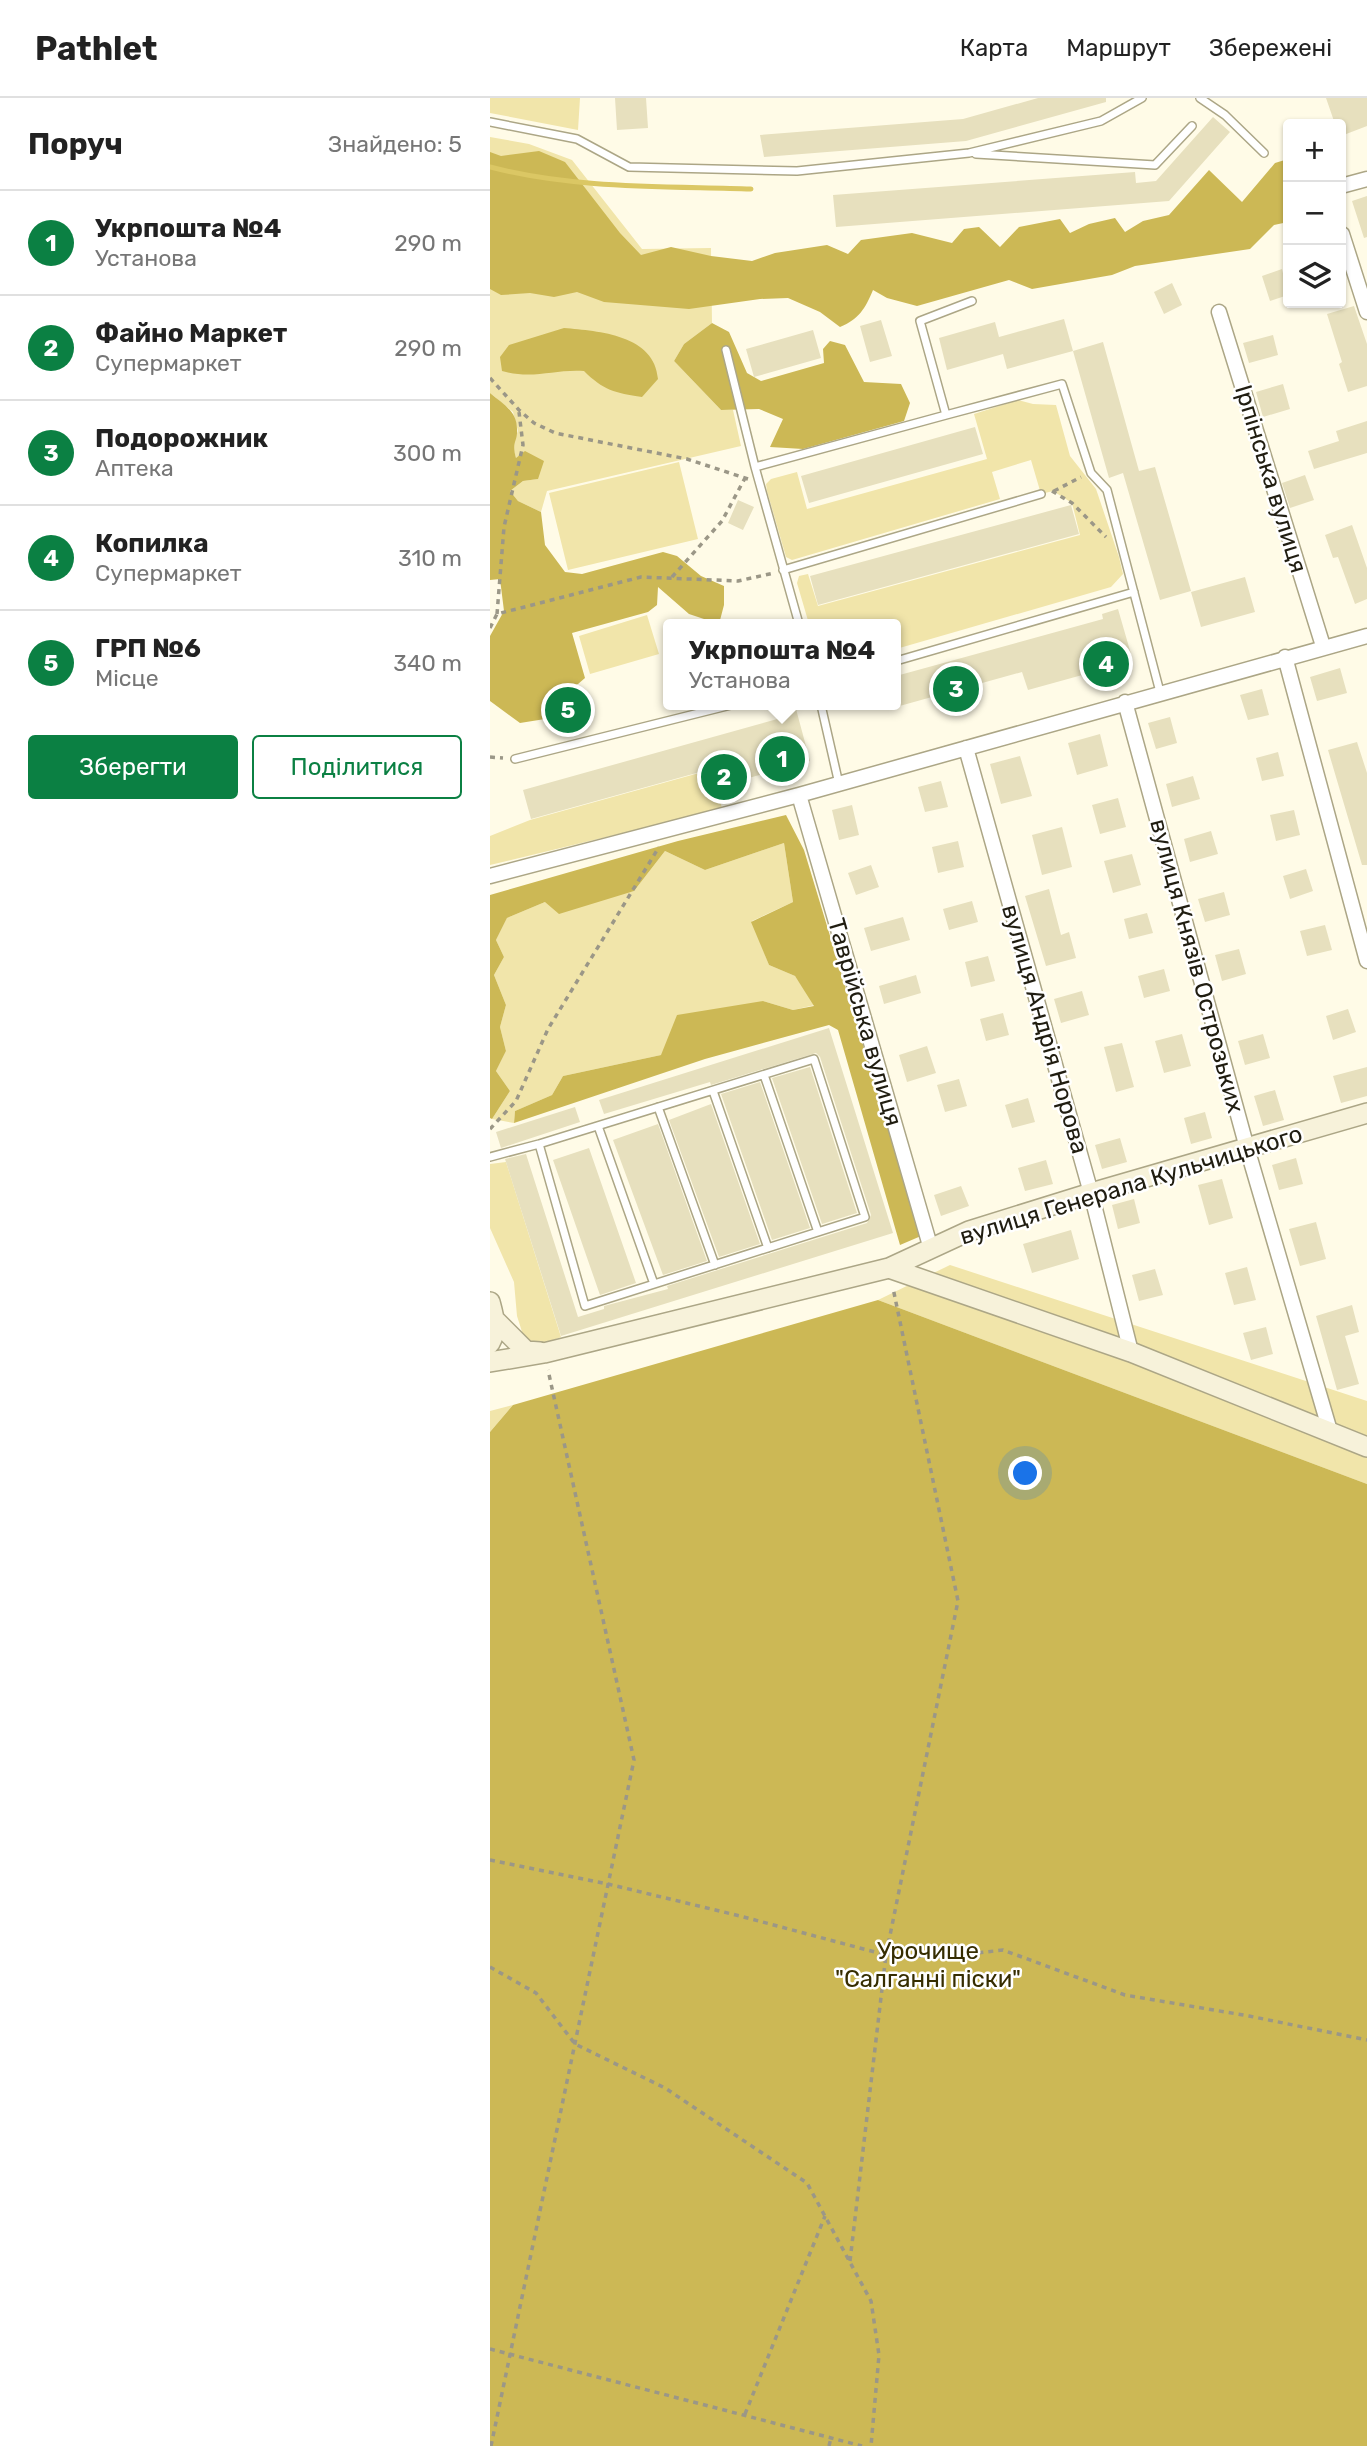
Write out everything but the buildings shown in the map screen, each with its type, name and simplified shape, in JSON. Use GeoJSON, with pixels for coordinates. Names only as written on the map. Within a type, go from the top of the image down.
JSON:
{"type":"FeatureCollection","features":[{"type":"Feature","properties":{"kind":"street"},"geometry":{"type":"LineString","coordinates":[[1346,185],[1367,179]]}},
{"type":"Feature","properties":{"kind":"street"},"geometry":{"type":"LineString","coordinates":[[1346,245],[1367,312]]}},
{"type":"Feature","properties":{"kind":"street","name":"Ірпінська вулиця"},"geometry":{"type":"LineString","coordinates":[[1219,312],[1323,646]]}},
{"type":"Feature","properties":{"kind":"street"},"geometry":{"type":"LineString","coordinates":[[490,876],[799,795],[1323,646],[1367,636]]}},
{"type":"Feature","properties":{"kind":"street"},"geometry":{"type":"LineString","coordinates":[[1285,657],[1367,961]]}},
{"type":"Feature","properties":{"kind":"street","name":"вулиця Князів Острозьких"},"geometry":{"type":"LineString","coordinates":[[1125,702],[1247,1148],[1330,1431]]}},
{"type":"Feature","properties":{"kind":"street","name":"вулиця Андрія Норова"},"geometry":{"type":"LineString","coordinates":[[966,748],[1091,1193],[1131,1352]]}},
{"type":"Feature","properties":{"kind":"street","name":"Таврійська вулиця"},"geometry":{"type":"LineString","coordinates":[[799,795],[931,1249]]}},
{"type":"Feature","properties":{"kind":"street","name":"вулиця Генерала Кульчицького"},"geometry":{"type":"LineString","coordinates":[[490,1362],[544,1353],[889,1268],[969,1231],[1367,1113]]}},
{"type":"Feature","properties":{"kind":"street"},"geometry":{"type":"LineString","coordinates":[[889,1268],[1131,1352],[1367,1447]]}},
{"type":"Feature","properties":{"kind":"street"},"geometry":{"type":"LineString","coordinates":[[493,1312],[526,1351],[544,1353]]}},
{"type":"Feature","properties":{"kind":"street"},"geometry":{"type":"LineString","coordinates":[[490,1343],[493,1338],[493,1312]]}},
{"type":"Feature","properties":{"kind":"lane"},"geometry":{"type":"LineString","coordinates":[[490,122],[577,139],[629,167],[797,171],[969,153],[1101,121],[1142,98]]}},
{"type":"Feature","properties":{"kind":"lane"},"geometry":{"type":"LineString","coordinates":[[1200,98],[1226,116],[1264,153]]}},
{"type":"Feature","properties":{"kind":"lane"},"geometry":{"type":"LineString","coordinates":[[969,153],[1155,165],[1192,126]]}},
{"type":"Feature","properties":{"kind":"lane"},"geometry":{"type":"LineString","coordinates":[[946,415],[920,321],[972,301]]}},
{"type":"Feature","properties":{"kind":"lane"},"geometry":{"type":"LineString","coordinates":[[726,349],[759,483],[798,619]]}},
{"type":"Feature","properties":{"kind":"lane"},"geometry":{"type":"LineString","coordinates":[[755,467],[1062,384],[1091,473],[1107,490],[1160,692]]}},
{"type":"Feature","properties":{"kind":"lane"},"geometry":{"type":"LineString","coordinates":[[783,570],[1041,494]]}},
{"type":"Feature","properties":{"kind":"lane"},"geometry":{"type":"LineString","coordinates":[[901,659],[1134,592]]}},
{"type":"Feature","properties":{"kind":"lane"},"geometry":{"type":"LineString","coordinates":[[515,759],[711,710]]}},
{"type":"Feature","properties":{"kind":"lane"},"geometry":{"type":"LineString","coordinates":[[822,710],[839,784]]}},
{"type":"Feature","properties":{"kind":"lane"},"geometry":{"type":"LineString","coordinates":[[490,1157],[814,1059],[865,1217],[585,1306],[539,1144]]}},
{"type":"Feature","properties":{"kind":"lane"},"geometry":{"type":"LineString","coordinates":[[764,1075],[818,1232]]}},
{"type":"Feature","properties":{"kind":"lane"},"geometry":{"type":"LineString","coordinates":[[713,1091],[768,1248]]}},
{"type":"Feature","properties":{"kind":"lane"},"geometry":{"type":"LineString","coordinates":[[658,1107],[715,1265]]}},
{"type":"Feature","properties":{"kind":"lane"},"geometry":{"type":"LineString","coordinates":[[598,1126],[654,1284]]}},
{"type":"Feature","properties":{"kind":"path"},"geometry":{"type":"LineString","coordinates":[[490,378],[534,423],[555,433],[687,458],[759,483]]}},
{"type":"Feature","properties":{"kind":"path"},"geometry":{"type":"LineString","coordinates":[[490,628],[497,614],[504,527],[523,445],[519,410]]}},
{"type":"Feature","properties":{"kind":"path"},"geometry":{"type":"LineString","coordinates":[[1041,494],[1091,473]]}},
{"type":"Feature","properties":{"kind":"path"},"geometry":{"type":"LineString","coordinates":[[672,578],[722,521],[745,478]]}},
{"type":"Feature","properties":{"kind":"path"},"geometry":{"type":"LineString","coordinates":[[1052,491],[1072,503],[1125,556]]}},
{"type":"Feature","properties":{"kind":"path"},"geometry":{"type":"LineString","coordinates":[[497,614],[640,577],[738,581],[783,570]]}},
{"type":"Feature","properties":{"kind":"path"},"geometry":{"type":"LineString","coordinates":[[490,1129],[516,1101],[548,1028],[670,829]]}},
{"type":"Feature","properties":{"kind":"path"},"geometry":{"type":"LineString","coordinates":[[850,2261],[886,1955],[958,1601],[889,1268]]}},
{"type":"Feature","properties":{"kind":"path"},"geometry":{"type":"LineString","coordinates":[[492,2446],[634,1760],[544,1353]]}},
{"type":"Feature","properties":{"kind":"path"},"geometry":{"type":"LineString","coordinates":[[490,1860],[608,1884],[886,1955],[942,1957],[1003,1950],[1125,1995],[1367,2040]]}},
{"type":"Feature","properties":{"kind":"path"},"geometry":{"type":"LineString","coordinates":[[490,1967],[536,1993],[575,2044],[665,2088],[807,2183],[871,2301],[878,2355],[871,2446]]}},
{"type":"Feature","properties":{"kind":"path"},"geometry":{"type":"LineString","coordinates":[[745,2414],[825,2216]]}},
{"type":"Feature","properties":{"kind":"path"},"geometry":{"type":"LineString","coordinates":[[490,2349],[862,2446]]}},
{"type":"Feature","properties":{"kind":"path"},"geometry":{"type":"LineString","coordinates":[[829,2446],[831,2438]]}},
{"type":"Feature","properties":{"kind":"shaded area"},"geometry":{"type":"Polygon","coordinates":[[[490,98],[580,98],[578,130],[490,113],[490,98]]]}},
{"type":"Feature","properties":{"kind":"shaded area"},"geometry":{"type":"Polygon","coordinates":[[[490,137],[529,144],[572,160],[642,249],[711,248],[712,323],[684,344],[674,361],[721,410],[733,410],[741,446],[547,491],[541,512],[518,501],[510,491],[523,481],[538,479],[516,458],[512,445],[518,431],[513,412],[490,393],[490,137]]]}},
{"type":"Feature","properties":{"kind":"shaded area"},"geometry":{"type":"Polygon","coordinates":[[[1018,400],[1056,405],[1070,456],[1096,489],[1123,574],[1111,587],[901,648],[901,619],[808,619],[797,583],[799,576],[808,574],[818,606],[1080,535],[1072,503],[1053,491],[1041,494],[1031,460],[992,472],[1000,499],[792,560],[786,557],[767,491],[766,484],[771,479],[797,472],[807,509],[987,459],[974,414],[1018,400]]]}},
{"type":"Feature","properties":{"kind":"shaded area"},"geometry":{"type":"Polygon","coordinates":[[[679,462],[698,539],[568,570],[549,493],[679,462]]]}},
{"type":"Feature","properties":{"kind":"shaded area"},"geometry":{"type":"Polygon","coordinates":[[[647,615],[659,654],[590,674],[579,636],[647,615]]]}},
{"type":"Feature","properties":{"kind":"shaded area"},"geometry":{"type":"Polygon","coordinates":[[[699,773],[705,797],[719,794],[722,809],[490,865],[490,836],[530,820],[699,773]]]}},
{"type":"Feature","properties":{"kind":"shaded area"},"geometry":{"type":"Polygon","coordinates":[[[784,843],[793,902],[752,921],[769,965],[795,976],[815,1005],[793,1010],[763,1001],[661,1055],[563,1076],[552,1095],[515,1111],[514,1123],[492,1119],[510,1091],[496,1071],[506,1051],[500,1027],[506,1005],[494,975],[504,957],[496,940],[507,918],[545,902],[634,891],[665,851],[705,870],[784,843]]]}},
{"type":"Feature","properties":{"kind":"shaded area"},"geometry":{"type":"Polygon","coordinates":[[[506,1162],[561,1337],[546,1342],[538,1343],[524,1338],[517,1316],[514,1282],[490,1228],[490,1164],[506,1162]]]}},
{"type":"Feature","properties":{"kind":"shaded area"},"geometry":{"type":"Polygon","coordinates":[[[950,1265],[1367,1401],[1367,1484],[878,1300],[950,1265]]]}},
{"type":"Feature","properties":{"kind":"shaded area"},"geometry":{"type":"Polygon","coordinates":[[[513,1405],[490,1432],[490,1411],[513,1405]]]}},
{"type":"Feature","properties":{"kind":"green space"},"geometry":{"type":"Polygon","coordinates":[[[539,151],[565,162],[620,233],[641,255],[671,247],[752,261],[775,253],[827,245],[848,254],[861,240],[912,233],[952,243],[964,229],[979,227],[1000,247],[1019,227],[1060,219],[1070,233],[1089,224],[1115,218],[1125,232],[1143,221],[1169,215],[1209,170],[1242,202],[1275,163],[1283,161],[1283,223],[1274,225],[1250,249],[1135,266],[1112,275],[1032,289],[1009,280],[917,306],[887,298],[873,290],[861,313],[840,327],[820,312],[788,298],[689,309],[604,302],[577,292],[554,297],[530,293],[501,295],[490,289],[490,152],[501,156],[539,151]]]}},
{"type":"Feature","properties":{"kind":"green space"},"geometry":{"type":"Polygon","coordinates":[[[712,323],[729,332],[747,373],[761,381],[824,363],[823,349],[830,341],[845,345],[864,382],[901,384],[910,403],[904,421],[803,449],[770,447],[783,419],[759,409],[721,410],[674,361],[684,344],[712,323]]]}},
{"type":"Feature","properties":{"kind":"green space"},"geometry":{"type":"Polygon","coordinates":[[[564,328],[608,334],[636,344],[655,364],[658,379],[642,397],[610,390],[584,371],[524,375],[502,371],[500,357],[509,345],[564,328]]]}},
{"type":"Feature","properties":{"kind":"green space"},"geometry":{"type":"Polygon","coordinates":[[[490,393],[515,417],[516,458],[525,451],[544,461],[538,479],[523,481],[510,491],[518,501],[541,512],[545,545],[565,572],[582,574],[663,552],[677,556],[701,576],[724,586],[724,605],[720,619],[704,619],[689,614],[658,587],[657,605],[648,612],[572,633],[585,678],[569,688],[545,719],[520,723],[490,701],[490,636],[504,611],[500,579],[490,580],[490,393]]]}},
{"type":"Feature","properties":{"kind":"green space"},"geometry":{"type":"Polygon","coordinates":[[[786,815],[804,850],[921,1236],[900,1245],[838,1030],[829,1025],[705,1059],[514,1123],[515,1111],[552,1095],[563,1076],[661,1055],[677,1015],[763,1001],[793,1010],[814,1006],[795,976],[769,965],[751,922],[793,902],[784,843],[705,870],[665,851],[634,891],[559,914],[545,902],[507,918],[496,940],[504,957],[494,975],[506,1005],[500,1027],[506,1051],[496,1071],[510,1091],[492,1119],[490,1118],[490,895],[678,841],[786,815]]]}},
{"type":"Feature","properties":{"kind":"green space","name":"Урочище \"Салганні піски\""},"geometry":{"type":"Polygon","coordinates":[[[878,1300],[1367,1484],[1367,2446],[490,2446],[490,1432],[513,1405],[878,1300]]]}},
{"type":"Feature","properties":{"kind":"waterway"},"geometry":{"type":"LineString","coordinates":[[490,167],[587,183],[751,189]]}},
{"type":"Feature","properties":{"kind":"place","name":"Копилка"},"geometry":{"type":"Point","coordinates":[1106,664]}},
{"type":"Feature","properties":{"kind":"place","name":"Подорожник"},"geometry":{"type":"Point","coordinates":[956,689]}},
{"type":"Feature","properties":{"kind":"place","name":"ГРП №6"},"geometry":{"type":"Point","coordinates":[568,710]}},
{"type":"Feature","properties":{"kind":"place","name":"Укрпошта №4"},"geometry":{"type":"Point","coordinates":[782,759]}},
{"type":"Feature","properties":{"kind":"place","name":"Файно Маркет"},"geometry":{"type":"Point","coordinates":[724,777]}}]}
